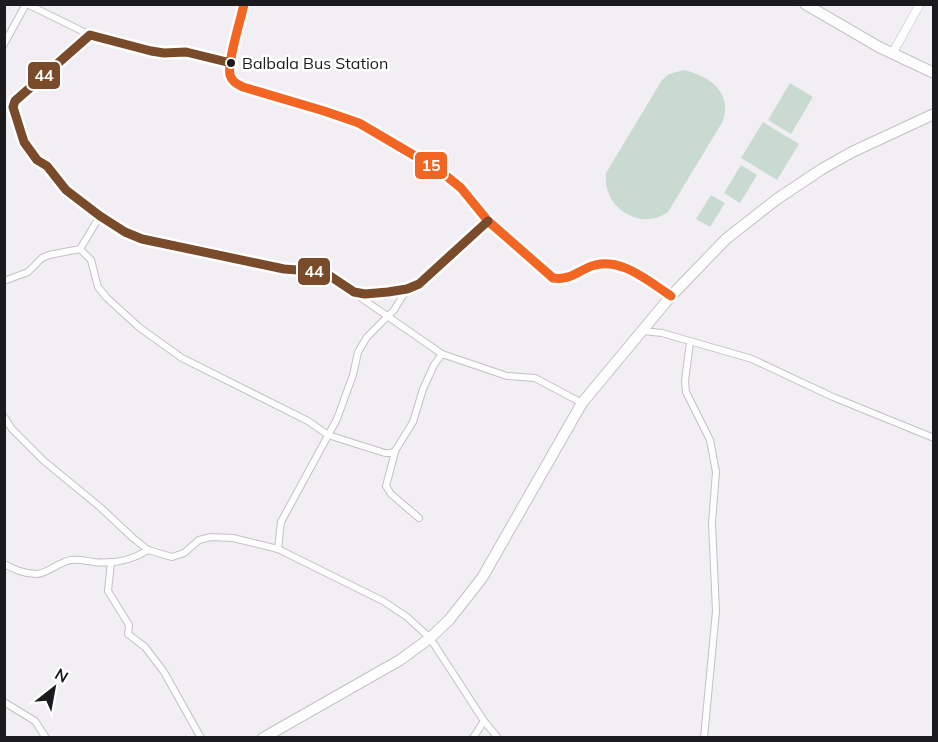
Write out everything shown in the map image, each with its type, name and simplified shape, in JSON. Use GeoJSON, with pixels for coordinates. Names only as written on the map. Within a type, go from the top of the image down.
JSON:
{"type":"FeatureCollection","features":[{"type":"Feature","properties":{"kind":"main road"},"geometry":{"type":"LineString","coordinates":[[805,4],[892,54],[933,73]]}},
{"type":"Feature","properties":{"kind":"main road"},"geometry":{"type":"LineString","coordinates":[[263,738],[384,670],[430,638],[458,610],[482,578],[582,403],[671,296],[726,239],[793,188],[852,152],[933,114]]}},
{"type":"Feature","properties":{"kind":"street"},"geometry":{"type":"LineString","coordinates":[[4,44],[27,4],[90,35],[151,51],[186,52],[231,63]]}},
{"type":"Feature","properties":{"kind":"street"},"geometry":{"type":"LineString","coordinates":[[244,4],[231,63],[230,73],[234,82],[243,87],[359,123],[439,170],[461,188],[488,221],[553,278],[563,280],[597,264],[611,264],[639,274],[671,296]]}},
{"type":"Feature","properties":{"kind":"street"},"geometry":{"type":"LineString","coordinates":[[892,54],[920,4]]}},
{"type":"Feature","properties":{"kind":"street"},"geometry":{"type":"LineString","coordinates":[[90,35],[15,101],[13,107],[24,142],[30,152],[47,166],[66,190],[100,216],[124,232],[142,239],[284,269],[324,272],[442,354],[507,376],[535,378],[582,403]]}},
{"type":"Feature","properties":{"kind":"street"},"geometry":{"type":"LineString","coordinates":[[4,105],[13,107]]}},
{"type":"Feature","properties":{"kind":"street"},"geometry":{"type":"LineString","coordinates":[[4,281],[28,272],[42,258],[49,255],[80,249],[100,216]]}},
{"type":"Feature","properties":{"kind":"street"},"geometry":{"type":"LineString","coordinates":[[354,292],[365,294],[407,289],[426,278],[488,221]]}},
{"type":"Feature","properties":{"kind":"street"},"geometry":{"type":"LineString","coordinates":[[80,249],[91,260],[98,287],[140,328],[182,358],[308,421],[328,435],[385,453],[395,451]]}},
{"type":"Feature","properties":{"kind":"street"},"geometry":{"type":"LineString","coordinates":[[278,549],[281,522],[337,419],[358,352],[367,337],[388,317],[407,289]]}},
{"type":"Feature","properties":{"kind":"street"},"geometry":{"type":"LineString","coordinates":[[642,331],[662,333],[752,359],[833,397],[933,438]]}},
{"type":"Feature","properties":{"kind":"street"},"geometry":{"type":"LineString","coordinates":[[690,342],[685,381],[686,392],[710,440],[716,472],[712,523],[716,611],[705,738]]}},
{"type":"Feature","properties":{"kind":"street"},"geometry":{"type":"LineString","coordinates":[[419,518],[391,494],[386,486],[395,451],[413,422],[423,389],[442,354]]}},
{"type":"Feature","properties":{"kind":"street"},"geometry":{"type":"LineString","coordinates":[[4,417],[12,429],[44,461],[148,550],[172,557],[184,553],[199,540],[211,537],[233,538],[278,549],[383,601],[407,617],[430,638],[484,721],[498,738]]}},
{"type":"Feature","properties":{"kind":"street"},"geometry":{"type":"LineString","coordinates":[[4,564],[18,570],[40,574],[64,562],[74,560],[127,561],[148,550]]}},
{"type":"Feature","properties":{"kind":"street"},"geometry":{"type":"LineString","coordinates":[[111,562],[108,591],[129,625],[129,634],[145,647],[164,672],[201,738]]}},
{"type":"Feature","properties":{"kind":"street"},"geometry":{"type":"LineString","coordinates":[[4,702],[35,721],[46,738]]}},
{"type":"Feature","properties":{"kind":"street"},"geometry":{"type":"LineString","coordinates":[[473,738],[484,721]]}},
{"type":"Feature","properties":{"kind":"green space"},"geometry":{"type":"Polygon","coordinates":[[[684,70],[702,76],[717,87],[724,102],[723,121],[668,212],[646,219],[635,217],[616,206],[606,185],[606,173],[662,80],[669,74],[684,70]]]}},
{"type":"Feature","properties":{"kind":"green space"},"geometry":{"type":"Polygon","coordinates":[[[790,83],[813,97],[791,134],[768,120],[790,83]]]}},
{"type":"Feature","properties":{"kind":"green space"},"geometry":{"type":"Polygon","coordinates":[[[763,122],[799,144],[777,180],[741,158],[763,122]]]}},
{"type":"Feature","properties":{"kind":"green space"},"geometry":{"type":"Polygon","coordinates":[[[741,165],[757,175],[740,203],[724,193],[741,165]]]}},
{"type":"Feature","properties":{"kind":"green space"},"geometry":{"type":"Polygon","coordinates":[[[711,195],[725,203],[710,227],[696,219],[711,195]]]}},
{"type":"Feature","properties":{"kind":"transit line","name":"15"},"geometry":{"type":"LineString","coordinates":[[244,4],[232,51],[230,69],[230,75],[237,84],[359,123],[439,170],[461,188],[488,221],[553,278],[567,277],[598,264],[610,264],[632,271],[671,296]]}},
{"type":"Feature","properties":{"kind":"transit line","name":"44"},"geometry":{"type":"LineString","coordinates":[[231,63],[186,52],[151,51],[90,35],[15,101],[13,107],[24,142],[37,160],[47,166],[66,190],[125,232],[142,239],[284,269],[324,272],[354,292],[365,294],[388,292],[407,289],[419,284],[488,221]]}},
{"type":"Feature","properties":{"kind":"place","name":"Balbala Bus Station"},"geometry":{"type":"Point","coordinates":[231,63]}}]}
